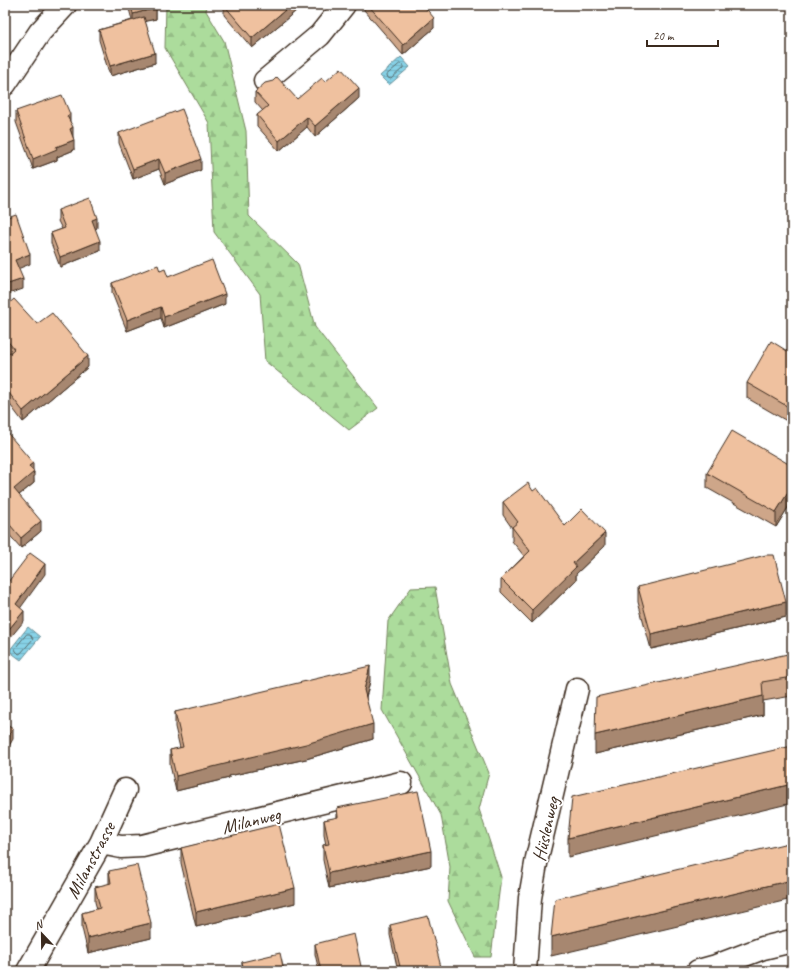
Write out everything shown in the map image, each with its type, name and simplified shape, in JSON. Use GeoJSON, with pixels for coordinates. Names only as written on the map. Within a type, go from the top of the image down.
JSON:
{"type":"FeatureCollection","features":[{"type":"Feature","properties":{"kind":"street"},"geometry":{"type":"LineString","coordinates":[[5,84],[40,32],[64,5]]}},
{"type":"Feature","properties":{"kind":"street"},"geometry":{"type":"LineString","coordinates":[[265,81],[320,35],[344,5]]}},
{"type":"Feature","properties":{"kind":"street","name":"Hüslenweg"},"geometry":{"type":"LineString","coordinates":[[525,971],[530,898],[553,797],[558,767],[577,689]]}},
{"type":"Feature","properties":{"kind":"street","name":"Milanweg"},"geometry":{"type":"LineString","coordinates":[[101,842],[121,847],[142,846],[401,783]]}},
{"type":"Feature","properties":{"kind":"street","name":"Milanstrasse"},"geometry":{"type":"LineString","coordinates":[[28,971],[101,842],[125,790]]}},
{"type":"Feature","properties":{"kind":"street"},"geometry":{"type":"LineString","coordinates":[[698,971],[716,966],[763,948],[792,941]]}},
{"type":"Feature","properties":{"kind":"green space"},"geometry":{"type":"Polygon","coordinates":[[[166,5],[207,5],[206,11],[224,41],[246,131],[249,216],[298,264],[315,327],[378,408],[349,430],[265,361],[260,294],[214,232],[209,123],[165,48],[166,5]]]}},
{"type":"Feature","properties":{"kind":"green space"},"geometry":{"type":"Polygon","coordinates":[[[435,587],[452,684],[489,773],[479,809],[501,877],[491,957],[475,957],[448,901],[450,867],[441,815],[382,710],[388,621],[411,588],[435,587]]]}},
{"type":"Feature","properties":{"kind":"water"},"geometry":{"type":"Polygon","coordinates":[[[401,57],[410,67],[389,85],[380,76],[401,57]]]}},
{"type":"Feature","properties":{"kind":"water"},"geometry":{"type":"Polygon","coordinates":[[[28,627],[40,637],[21,660],[9,651],[28,627]]]}},
{"type":"Feature","properties":{"kind":"building"},"geometry":{"type":"Polygon","coordinates":[[[131,5],[156,5],[156,8],[133,14],[131,5]]]}},
{"type":"Feature","properties":{"kind":"building"},"geometry":{"type":"Polygon","coordinates":[[[224,5],[291,5],[252,38],[224,5]]]}},
{"type":"Feature","properties":{"kind":"building"},"geometry":{"type":"Polygon","coordinates":[[[368,5],[423,5],[434,18],[403,45],[368,5]]]}},
{"type":"Feature","properties":{"kind":"building"},"geometry":{"type":"Polygon","coordinates":[[[144,17],[155,53],[110,66],[99,30],[144,17]]]}},
{"type":"Feature","properties":{"kind":"building"},"geometry":{"type":"Polygon","coordinates":[[[341,68],[359,88],[315,126],[307,117],[279,141],[257,115],[268,106],[255,92],[265,83],[273,81],[277,77],[297,99],[322,78],[325,82],[341,68]]]}},
{"type":"Feature","properties":{"kind":"building"},"geometry":{"type":"Polygon","coordinates":[[[62,95],[70,114],[67,116],[73,127],[70,129],[74,140],[56,147],[57,149],[33,159],[16,111],[62,95]]]}},
{"type":"Feature","properties":{"kind":"building"},"geometry":{"type":"Polygon","coordinates":[[[182,109],[201,159],[165,173],[159,159],[133,169],[119,133],[182,109]]]}},
{"type":"Feature","properties":{"kind":"building"},"geometry":{"type":"Polygon","coordinates":[[[90,198],[97,218],[92,220],[100,241],[60,257],[51,233],[65,228],[58,210],[90,198]]]}},
{"type":"Feature","properties":{"kind":"building"},"geometry":{"type":"Polygon","coordinates":[[[16,214],[30,254],[15,260],[23,279],[5,285],[5,218],[16,214]]]}},
{"type":"Feature","properties":{"kind":"building"},"geometry":{"type":"Polygon","coordinates":[[[212,260],[225,294],[164,317],[161,307],[127,320],[112,283],[158,265],[160,271],[165,269],[168,277],[212,260]]]}},
{"type":"Feature","properties":{"kind":"building"},"geometry":{"type":"Polygon","coordinates":[[[14,299],[37,324],[52,313],[88,356],[23,411],[5,388],[5,357],[14,349],[5,338],[5,307],[14,299]]]}},
{"type":"Feature","properties":{"kind":"building"},"geometry":{"type":"Polygon","coordinates":[[[771,341],[792,354],[792,409],[747,383],[771,341]]]}},
{"type":"Feature","properties":{"kind":"building"},"geometry":{"type":"Polygon","coordinates":[[[5,430],[33,463],[29,466],[34,472],[14,489],[41,521],[21,538],[5,519],[5,430]]]}},
{"type":"Feature","properties":{"kind":"building"},"geometry":{"type":"Polygon","coordinates":[[[732,431],[792,466],[792,486],[776,512],[707,473],[732,431]]]}},
{"type":"Feature","properties":{"kind":"building"},"geometry":{"type":"Polygon","coordinates":[[[528,483],[533,491],[537,488],[565,526],[582,509],[605,533],[573,563],[576,567],[532,610],[501,579],[530,551],[512,527],[518,522],[503,502],[528,483]]]}},
{"type":"Feature","properties":{"kind":"building"},"geometry":{"type":"Polygon","coordinates":[[[30,553],[45,564],[16,604],[24,611],[5,634],[5,579],[8,582],[30,553]]]}},
{"type":"Feature","properties":{"kind":"building"},"geometry":{"type":"Polygon","coordinates":[[[766,555],[774,555],[786,602],[651,634],[638,587],[766,555]]]}},
{"type":"Feature","properties":{"kind":"building"},"geometry":{"type":"Polygon","coordinates":[[[792,653],[792,677],[762,682],[763,696],[595,735],[596,697],[792,653]]]}},
{"type":"Feature","properties":{"kind":"building"},"geometry":{"type":"Polygon","coordinates":[[[370,666],[364,690],[373,724],[306,744],[176,776],[170,750],[183,747],[175,712],[370,666]]]}},
{"type":"Feature","properties":{"kind":"building"},"geometry":{"type":"Polygon","coordinates":[[[5,724],[13,729],[5,743],[5,724]]]}},
{"type":"Feature","properties":{"kind":"building"},"geometry":{"type":"Polygon","coordinates":[[[792,746],[792,784],[568,838],[572,797],[792,746]]]}},
{"type":"Feature","properties":{"kind":"building"},"geometry":{"type":"Polygon","coordinates":[[[418,791],[431,851],[329,873],[323,845],[329,844],[324,820],[338,817],[337,808],[418,791]]]}},
{"type":"Feature","properties":{"kind":"building"},"geometry":{"type":"Polygon","coordinates":[[[279,824],[295,888],[196,912],[181,848],[279,824]]]}},
{"type":"Feature","properties":{"kind":"building"},"geometry":{"type":"Polygon","coordinates":[[[792,842],[792,880],[551,937],[555,899],[792,842]]]}},
{"type":"Feature","properties":{"kind":"building"},"geometry":{"type":"Polygon","coordinates":[[[137,865],[151,923],[88,938],[82,913],[100,908],[95,887],[111,883],[109,871],[137,865]]]}},
{"type":"Feature","properties":{"kind":"building"},"geometry":{"type":"Polygon","coordinates":[[[428,916],[442,971],[401,971],[390,925],[428,916]]]}},
{"type":"Feature","properties":{"kind":"building"},"geometry":{"type":"Polygon","coordinates":[[[354,934],[362,971],[321,971],[315,944],[354,934]]]}},
{"type":"Feature","properties":{"kind":"building"},"geometry":{"type":"Polygon","coordinates":[[[280,953],[284,971],[244,971],[242,962],[280,953]]]}}]}
